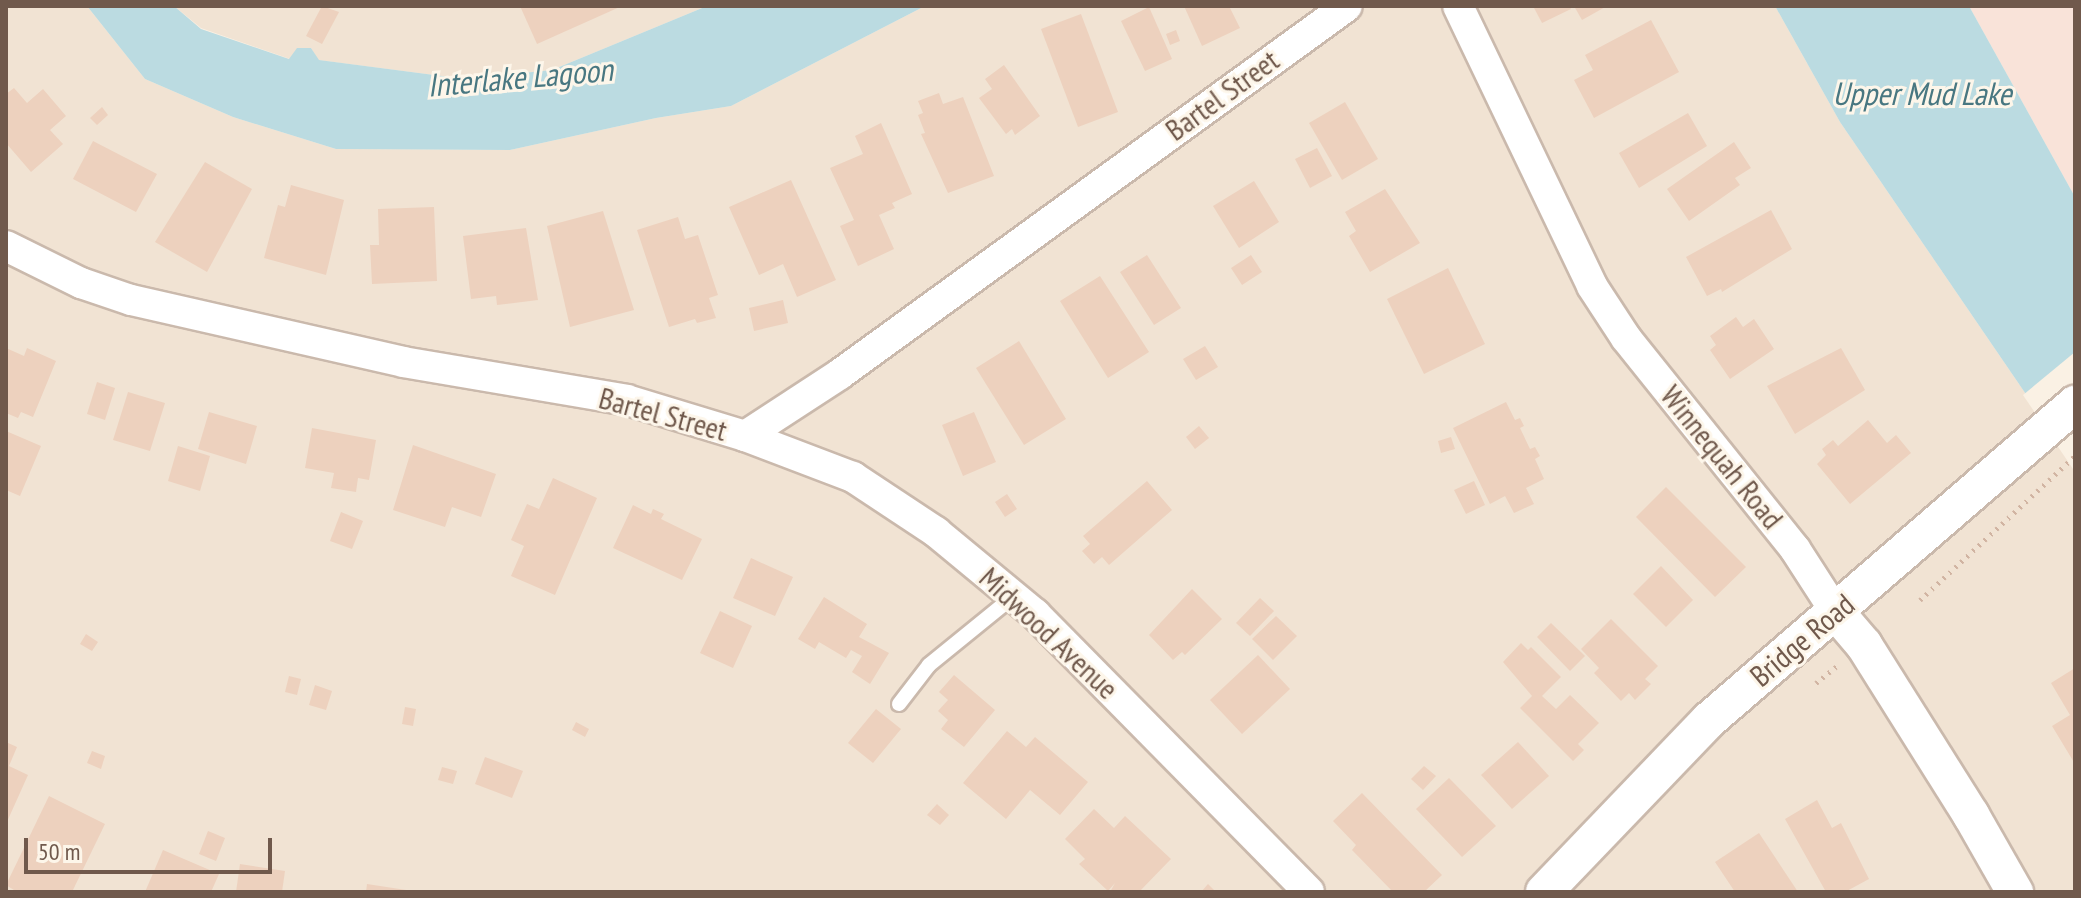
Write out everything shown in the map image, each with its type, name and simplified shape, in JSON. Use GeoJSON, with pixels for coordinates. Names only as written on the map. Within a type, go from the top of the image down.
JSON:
{"type":"FeatureCollection","features":[{"type":"Feature","properties":{"kind":"street","name":"Bartel Street"},"geometry":{"type":"LineString","coordinates":[[6,246],[81,283],[131,300],[403,362],[627,400],[745,436],[840,374],[1347,6]]}},
{"type":"Feature","properties":{"kind":"street","name":"Winnequah Road"},"geometry":{"type":"LineString","coordinates":[[1458,6],[1592,286],[1626,338],[1795,549],[1835,611],[1864,645],[1971,815],[2015,892]]}},
{"type":"Feature","properties":{"kind":"street","name":"Bridge Road"},"geometry":{"type":"LineString","coordinates":[[1544,892],[1709,720],[2075,404]]}},
{"type":"Feature","properties":{"kind":"street","name":"Midwood Avenue"},"geometry":{"type":"LineString","coordinates":[[745,436],[867,485],[936,532],[1014,596],[1309,892]]}},
{"type":"Feature","properties":{"kind":"lane"},"geometry":{"type":"LineString","coordinates":[[899,704],[929,665],[1014,596]]}},
{"type":"Feature","properties":{"kind":"path"},"geometry":{"type":"LineString","coordinates":[[1920,600],[2039,486],[2075,456]]}},
{"type":"Feature","properties":{"kind":"shaded area"},"geometry":{"type":"Polygon","coordinates":[[[6,6],[87,6],[145,79],[233,117],[336,149],[510,150],[656,118],[731,106],[925,6],[1775,6],[1840,122],[2075,466],[2075,892],[6,892],[6,6]]]}},
{"type":"Feature","properties":{"kind":"shaded area"},"geometry":{"type":"Polygon","coordinates":[[[174,6],[707,6],[552,70],[465,79],[318,60],[311,48],[290,59],[201,28],[174,6]]]}},
{"type":"Feature","properties":{"kind":"shaded area"},"geometry":{"type":"Polygon","coordinates":[[[1969,6],[2075,6],[2075,197],[1969,6]]]}},
{"type":"Feature","properties":{"kind":"water","name":"Interlake Lagoon"},"geometry":{"type":"Polygon","coordinates":[[[87,6],[174,6],[201,29],[289,59],[297,48],[311,48],[319,60],[465,79],[552,70],[707,6],[925,6],[731,106],[656,118],[510,150],[336,149],[233,117],[145,79],[87,6]]]}},
{"type":"Feature","properties":{"kind":"water","name":"Upper Mud Lake"},"geometry":{"type":"Polygon","coordinates":[[[1775,6],[1969,6],[2075,197],[2075,466],[1840,122],[1775,6]]]}},
{"type":"Feature","properties":{"kind":"pier"},"geometry":{"type":"Polygon","coordinates":[[[2075,352],[2075,467],[2073,469],[2023,395],[2075,352]]]}},
{"type":"Feature","properties":{"kind":"building"},"geometry":{"type":"Polygon","coordinates":[[[322,6],[339,12],[322,44],[306,36],[322,6]]]}},
{"type":"Feature","properties":{"kind":"building"},"geometry":{"type":"Polygon","coordinates":[[[520,6],[622,6],[537,44],[520,6]]]}},
{"type":"Feature","properties":{"kind":"building"},"geometry":{"type":"Polygon","coordinates":[[[1184,6],[1229,6],[1240,28],[1202,46],[1184,6]]]}},
{"type":"Feature","properties":{"kind":"building"},"geometry":{"type":"Polygon","coordinates":[[[1533,6],[1569,6],[1571,9],[1542,23],[1533,6]]]}},
{"type":"Feature","properties":{"kind":"building"},"geometry":{"type":"Polygon","coordinates":[[[1574,6],[1607,6],[1582,20],[1574,6]]]}},
{"type":"Feature","properties":{"kind":"building"},"geometry":{"type":"Polygon","coordinates":[[[1149,7],[1172,59],[1145,71],[1121,21],[1149,7]]]}},
{"type":"Feature","properties":{"kind":"building"},"geometry":{"type":"Polygon","coordinates":[[[1081,14],[1118,112],[1078,127],[1041,29],[1081,14]]]}},
{"type":"Feature","properties":{"kind":"building"},"geometry":{"type":"Polygon","coordinates":[[[1651,20],[1679,72],[1594,118],[1574,80],[1593,70],[1585,55],[1651,20]]]}},
{"type":"Feature","properties":{"kind":"building"},"geometry":{"type":"Polygon","coordinates":[[[1176,30],[1180,41],[1170,45],[1166,34],[1176,30]]]}},
{"type":"Feature","properties":{"kind":"building"},"geometry":{"type":"Polygon","coordinates":[[[1004,65],[1040,116],[1015,135],[1012,129],[1006,134],[979,98],[992,89],[985,79],[1004,65]]]}},
{"type":"Feature","properties":{"kind":"building"},"geometry":{"type":"Polygon","coordinates":[[[14,88],[27,103],[43,89],[66,116],[50,130],[63,144],[31,172],[6,143],[6,94],[14,88]]]}},
{"type":"Feature","properties":{"kind":"building"},"geometry":{"type":"Polygon","coordinates":[[[939,93],[943,104],[963,97],[994,176],[948,193],[921,134],[925,133],[918,115],[923,113],[918,101],[939,93]]]}},
{"type":"Feature","properties":{"kind":"building"},"geometry":{"type":"Polygon","coordinates":[[[1345,102],[1378,159],[1342,180],[1309,123],[1345,102]]]}},
{"type":"Feature","properties":{"kind":"building"},"geometry":{"type":"Polygon","coordinates":[[[102,107],[108,115],[97,125],[90,118],[102,107]]]}},
{"type":"Feature","properties":{"kind":"building"},"geometry":{"type":"Polygon","coordinates":[[[1688,113],[1707,146],[1639,188],[1619,153],[1688,113]]]}},
{"type":"Feature","properties":{"kind":"building"},"geometry":{"type":"Polygon","coordinates":[[[881,123],[912,194],[892,203],[895,208],[879,215],[894,249],[858,266],[840,226],[854,220],[830,168],[863,154],[855,136],[881,123]]]}},
{"type":"Feature","properties":{"kind":"building"},"geometry":{"type":"Polygon","coordinates":[[[93,141],[157,174],[136,212],[73,179],[93,141]]]}},
{"type":"Feature","properties":{"kind":"building"},"geometry":{"type":"Polygon","coordinates":[[[1734,142],[1751,168],[1735,178],[1740,185],[1689,221],[1667,189],[1734,142]]]}},
{"type":"Feature","properties":{"kind":"building"},"geometry":{"type":"Polygon","coordinates":[[[1317,148],[1332,176],[1310,188],[1295,159],[1317,148]]]}},
{"type":"Feature","properties":{"kind":"building"},"geometry":{"type":"Polygon","coordinates":[[[205,162],[252,189],[207,272],[155,242],[205,162]]]}},
{"type":"Feature","properties":{"kind":"building"},"geometry":{"type":"Polygon","coordinates":[[[791,180],[836,280],[797,297],[783,264],[759,275],[729,207],[791,180]]]}},
{"type":"Feature","properties":{"kind":"building"},"geometry":{"type":"Polygon","coordinates":[[[1254,181],[1279,222],[1239,248],[1213,206],[1254,181]]]}},
{"type":"Feature","properties":{"kind":"building"},"geometry":{"type":"Polygon","coordinates":[[[291,185],[344,200],[326,275],[264,258],[278,205],[285,207],[291,185]]]}},
{"type":"Feature","properties":{"kind":"building"},"geometry":{"type":"Polygon","coordinates":[[[1385,189],[1420,243],[1370,272],[1349,236],[1356,231],[1345,212],[1385,189]]]}},
{"type":"Feature","properties":{"kind":"building"},"geometry":{"type":"Polygon","coordinates":[[[434,207],[437,281],[372,284],[370,245],[379,245],[378,209],[434,207]]]}},
{"type":"Feature","properties":{"kind":"building"},"geometry":{"type":"Polygon","coordinates":[[[1771,210],[1792,249],[1722,292],[1721,289],[1707,296],[1686,257],[1771,210]]]}},
{"type":"Feature","properties":{"kind":"building"},"geometry":{"type":"Polygon","coordinates":[[[603,211],[634,310],[570,327],[547,226],[603,211]]]}},
{"type":"Feature","properties":{"kind":"building"},"geometry":{"type":"Polygon","coordinates":[[[678,217],[685,239],[698,235],[718,295],[709,298],[716,318],[697,323],[695,319],[669,327],[637,230],[678,217]]]}},
{"type":"Feature","properties":{"kind":"building"},"geometry":{"type":"Polygon","coordinates":[[[526,228],[538,300],[497,305],[496,296],[471,299],[463,236],[526,228]]]}},
{"type":"Feature","properties":{"kind":"building"},"geometry":{"type":"Polygon","coordinates":[[[1147,255],[1181,308],[1154,325],[1120,272],[1147,255]]]}},
{"type":"Feature","properties":{"kind":"building"},"geometry":{"type":"Polygon","coordinates":[[[1251,255],[1262,272],[1242,285],[1231,268],[1251,255]]]}},
{"type":"Feature","properties":{"kind":"building"},"geometry":{"type":"Polygon","coordinates":[[[1448,268],[1485,344],[1424,374],[1387,299],[1448,268]]]}},
{"type":"Feature","properties":{"kind":"building"},"geometry":{"type":"Polygon","coordinates":[[[1100,276],[1149,352],[1108,378],[1060,301],[1100,276]]]}},
{"type":"Feature","properties":{"kind":"building"},"geometry":{"type":"Polygon","coordinates":[[[783,300],[788,323],[754,331],[749,308],[783,300]]]}},
{"type":"Feature","properties":{"kind":"building"},"geometry":{"type":"Polygon","coordinates":[[[1736,317],[1743,327],[1754,319],[1774,349],[1730,379],[1710,350],[1716,345],[1710,336],[1736,317]]]}},
{"type":"Feature","properties":{"kind":"building"},"geometry":{"type":"Polygon","coordinates":[[[1019,341],[1066,419],[1024,445],[976,368],[1019,341]]]}},
{"type":"Feature","properties":{"kind":"building"},"geometry":{"type":"Polygon","coordinates":[[[1205,346],[1218,367],[1196,380],[1183,359],[1205,346]]]}},
{"type":"Feature","properties":{"kind":"building"},"geometry":{"type":"Polygon","coordinates":[[[6,348],[24,356],[27,348],[56,361],[33,417],[21,412],[18,418],[6,413],[6,348]]]}},
{"type":"Feature","properties":{"kind":"building"},"geometry":{"type":"Polygon","coordinates":[[[1841,348],[1865,390],[1795,434],[1767,386],[1841,348]]]}},
{"type":"Feature","properties":{"kind":"building"},"geometry":{"type":"Polygon","coordinates":[[[97,382],[115,388],[105,420],[87,414],[97,382]]]}},
{"type":"Feature","properties":{"kind":"building"},"geometry":{"type":"Polygon","coordinates":[[[128,392],[165,403],[150,451],[113,440],[128,392]]]}},
{"type":"Feature","properties":{"kind":"building"},"geometry":{"type":"Polygon","coordinates":[[[1506,402],[1515,420],[1520,418],[1524,426],[1520,428],[1530,449],[1535,447],[1540,456],[1535,459],[1544,479],[1526,488],[1534,504],[1514,513],[1505,496],[1490,504],[1453,428],[1506,402]]]}},
{"type":"Feature","properties":{"kind":"building"},"geometry":{"type":"Polygon","coordinates":[[[209,412],[257,426],[246,464],[198,449],[209,412]]]}},
{"type":"Feature","properties":{"kind":"building"},"geometry":{"type":"Polygon","coordinates":[[[974,412],[996,462],[963,476],[942,425],[974,412]]]}},
{"type":"Feature","properties":{"kind":"building"},"geometry":{"type":"Polygon","coordinates":[[[1868,420],[1887,443],[1896,435],[1911,453],[1850,504],[1817,464],[1826,455],[1822,449],[1833,440],[1838,446],[1868,420]]]}},
{"type":"Feature","properties":{"kind":"building"},"geometry":{"type":"Polygon","coordinates":[[[1199,426],[1209,438],[1195,449],[1186,437],[1199,426]]]}},
{"type":"Feature","properties":{"kind":"building"},"geometry":{"type":"Polygon","coordinates":[[[312,428],[376,440],[369,480],[358,478],[356,492],[331,488],[334,473],[305,468],[312,428]]]}},
{"type":"Feature","properties":{"kind":"building"},"geometry":{"type":"Polygon","coordinates":[[[6,431],[41,446],[20,496],[6,490],[6,431]]]}},
{"type":"Feature","properties":{"kind":"building"},"geometry":{"type":"Polygon","coordinates":[[[1451,437],[1455,449],[1441,453],[1438,441],[1451,437]]]}},
{"type":"Feature","properties":{"kind":"building"},"geometry":{"type":"Polygon","coordinates":[[[413,445],[496,474],[481,517],[452,507],[445,527],[393,510],[413,445]]]}},
{"type":"Feature","properties":{"kind":"building"},"geometry":{"type":"Polygon","coordinates":[[[178,446],[210,456],[200,491],[168,481],[178,446]]]}},
{"type":"Feature","properties":{"kind":"building"},"geometry":{"type":"Polygon","coordinates":[[[553,478],[597,498],[555,595],[511,576],[524,546],[511,540],[527,504],[539,509],[553,478]]]}},
{"type":"Feature","properties":{"kind":"building"},"geometry":{"type":"Polygon","coordinates":[[[1147,481],[1172,510],[1109,565],[1102,557],[1094,564],[1082,551],[1090,544],[1083,536],[1147,481]]]}},
{"type":"Feature","properties":{"kind":"building"},"geometry":{"type":"Polygon","coordinates":[[[1474,481],[1485,505],[1466,514],[1454,490],[1474,481]]]}},
{"type":"Feature","properties":{"kind":"building"},"geometry":{"type":"Polygon","coordinates":[[[1666,487],[1746,567],[1715,597],[1636,517],[1666,487]]]}},
{"type":"Feature","properties":{"kind":"building"},"geometry":{"type":"Polygon","coordinates":[[[1007,494],[1017,509],[1005,517],[995,502],[1007,494]]]}},
{"type":"Feature","properties":{"kind":"building"},"geometry":{"type":"Polygon","coordinates":[[[633,505],[651,514],[653,509],[664,514],[661,519],[702,539],[682,580],[613,548],[633,505]]]}},
{"type":"Feature","properties":{"kind":"building"},"geometry":{"type":"Polygon","coordinates":[[[341,512],[363,521],[352,549],[330,541],[341,512]]]}},
{"type":"Feature","properties":{"kind":"building"},"geometry":{"type":"Polygon","coordinates":[[[751,558],[793,577],[775,616],[733,598],[751,558]]]}},
{"type":"Feature","properties":{"kind":"building"},"geometry":{"type":"Polygon","coordinates":[[[1661,566],[1693,600],[1666,627],[1633,594],[1661,566]]]}},
{"type":"Feature","properties":{"kind":"building"},"geometry":{"type":"Polygon","coordinates":[[[1192,589],[1222,619],[1185,655],[1182,652],[1173,660],[1149,635],[1192,589]]]}},
{"type":"Feature","properties":{"kind":"building"},"geometry":{"type":"Polygon","coordinates":[[[824,597],[867,624],[859,637],[889,653],[870,684],[852,672],[862,656],[851,650],[846,658],[819,642],[815,649],[798,639],[824,597]]]}},
{"type":"Feature","properties":{"kind":"building"},"geometry":{"type":"Polygon","coordinates":[[[1260,598],[1274,611],[1250,636],[1236,623],[1260,598]]]}},
{"type":"Feature","properties":{"kind":"building"},"geometry":{"type":"Polygon","coordinates":[[[720,611],[752,626],[733,668],[700,653],[720,611]]]}},
{"type":"Feature","properties":{"kind":"building"},"geometry":{"type":"Polygon","coordinates":[[[1276,616],[1297,636],[1273,660],[1252,639],[1276,616]]]}},
{"type":"Feature","properties":{"kind":"building"},"geometry":{"type":"Polygon","coordinates":[[[1611,619],[1658,666],[1645,679],[1651,684],[1635,700],[1629,693],[1621,701],[1594,673],[1599,668],[1581,649],[1611,619]]]}},
{"type":"Feature","properties":{"kind":"building"},"geometry":{"type":"Polygon","coordinates":[[[1551,623],[1585,656],[1570,671],[1537,637],[1551,623]]]}},
{"type":"Feature","properties":{"kind":"building"},"geometry":{"type":"Polygon","coordinates":[[[86,634],[98,642],[92,651],[80,644],[86,634]]]}},
{"type":"Feature","properties":{"kind":"building"},"geometry":{"type":"Polygon","coordinates":[[[1521,643],[1528,650],[1531,647],[1561,677],[1542,696],[1556,709],[1570,695],[1599,723],[1578,744],[1584,750],[1573,761],[1520,708],[1532,696],[1503,662],[1521,643]]]}},
{"type":"Feature","properties":{"kind":"building"},"geometry":{"type":"Polygon","coordinates":[[[1258,655],[1290,689],[1242,734],[1210,700],[1258,655]]]}},
{"type":"Feature","properties":{"kind":"building"},"geometry":{"type":"Polygon","coordinates":[[[2075,668],[2075,764],[2052,726],[2070,715],[2051,683],[2075,668]]]}},
{"type":"Feature","properties":{"kind":"building"},"geometry":{"type":"Polygon","coordinates":[[[954,675],[995,710],[964,747],[941,729],[948,720],[938,711],[948,700],[939,692],[954,675]]]}},
{"type":"Feature","properties":{"kind":"building"},"geometry":{"type":"Polygon","coordinates":[[[289,676],[301,679],[297,695],[285,692],[289,676]]]}},
{"type":"Feature","properties":{"kind":"building"},"geometry":{"type":"Polygon","coordinates":[[[315,685],[332,691],[326,710],[309,705],[315,685]]]}},
{"type":"Feature","properties":{"kind":"building"},"geometry":{"type":"Polygon","coordinates":[[[405,707],[416,709],[413,726],[402,724],[405,707]]]}},
{"type":"Feature","properties":{"kind":"building"},"geometry":{"type":"Polygon","coordinates":[[[876,709],[901,729],[873,763],[848,743],[876,709]]]}},
{"type":"Feature","properties":{"kind":"building"},"geometry":{"type":"Polygon","coordinates":[[[576,722],[589,729],[585,737],[572,730],[576,722]]]}},
{"type":"Feature","properties":{"kind":"building"},"geometry":{"type":"Polygon","coordinates":[[[1007,731],[1026,747],[1035,737],[1088,782],[1060,815],[1030,790],[1006,819],[963,783],[1007,731]]]}},
{"type":"Feature","properties":{"kind":"building"},"geometry":{"type":"Polygon","coordinates":[[[6,742],[17,747],[9,766],[28,775],[6,824],[6,742]]]}},
{"type":"Feature","properties":{"kind":"building"},"geometry":{"type":"Polygon","coordinates":[[[1518,742],[1549,776],[1512,809],[1481,775],[1518,742]]]}},
{"type":"Feature","properties":{"kind":"building"},"geometry":{"type":"Polygon","coordinates":[[[92,751],[105,756],[101,769],[87,763],[92,751]]]}},
{"type":"Feature","properties":{"kind":"building"},"geometry":{"type":"Polygon","coordinates":[[[485,757],[523,771],[512,798],[475,784],[485,757]]]}},
{"type":"Feature","properties":{"kind":"building"},"geometry":{"type":"Polygon","coordinates":[[[1424,766],[1436,776],[1423,790],[1411,779],[1424,766]]]}},
{"type":"Feature","properties":{"kind":"building"},"geometry":{"type":"Polygon","coordinates":[[[442,767],[457,771],[453,784],[438,780],[442,767]]]}},
{"type":"Feature","properties":{"kind":"building"},"geometry":{"type":"Polygon","coordinates":[[[1449,778],[1496,826],[1462,857],[1416,809],[1449,778]]]}},
{"type":"Feature","properties":{"kind":"building"},"geometry":{"type":"Polygon","coordinates":[[[1362,793],[1442,875],[1424,892],[1393,892],[1352,850],[1356,845],[1333,821],[1362,793]]]}},
{"type":"Feature","properties":{"kind":"building"},"geometry":{"type":"Polygon","coordinates":[[[49,796],[105,824],[72,892],[17,892],[6,885],[49,796]]]}},
{"type":"Feature","properties":{"kind":"building"},"geometry":{"type":"Polygon","coordinates":[[[1817,800],[1832,828],[1841,823],[1869,879],[1845,892],[1826,892],[1785,819],[1817,800]]]}},
{"type":"Feature","properties":{"kind":"building"},"geometry":{"type":"Polygon","coordinates":[[[937,804],[949,815],[940,825],[927,815],[937,804]]]}},
{"type":"Feature","properties":{"kind":"building"},"geometry":{"type":"Polygon","coordinates":[[[1094,809],[1114,828],[1125,816],[1171,859],[1139,892],[1110,892],[1115,883],[1108,891],[1079,864],[1085,859],[1065,839],[1094,809]]]}},
{"type":"Feature","properties":{"kind":"building"},"geometry":{"type":"Polygon","coordinates":[[[208,831],[225,838],[216,861],[199,854],[208,831]]]}},
{"type":"Feature","properties":{"kind":"building"},"geometry":{"type":"Polygon","coordinates":[[[1759,833],[1798,892],[1735,892],[1715,862],[1759,833]]]}},
{"type":"Feature","properties":{"kind":"building"},"geometry":{"type":"Polygon","coordinates":[[[163,850],[219,874],[211,892],[145,892],[163,850]]]}},
{"type":"Feature","properties":{"kind":"building"},"geometry":{"type":"Polygon","coordinates":[[[240,864],[285,871],[282,892],[236,892],[240,864]]]}},
{"type":"Feature","properties":{"kind":"building"},"geometry":{"type":"Polygon","coordinates":[[[367,884],[406,890],[406,892],[366,892],[367,884]]]}},
{"type":"Feature","properties":{"kind":"building"},"geometry":{"type":"Polygon","coordinates":[[[1208,884],[1216,892],[1201,892],[1208,884]]]}}]}
